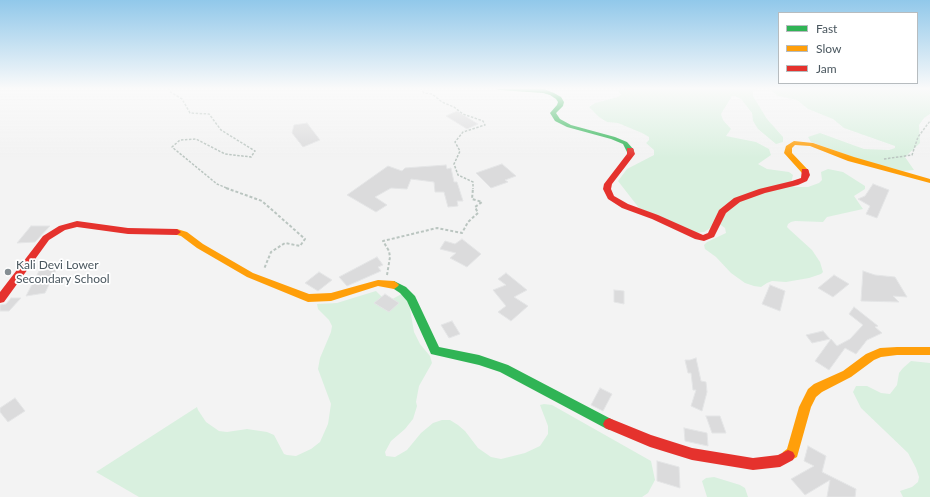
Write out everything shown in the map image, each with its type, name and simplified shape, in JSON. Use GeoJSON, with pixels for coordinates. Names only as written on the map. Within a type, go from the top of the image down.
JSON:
{"type":"FeatureCollection","features":[{"type":"Feature","properties":{"kind":"main road"},"geometry":{"type":"LineString","coordinates":[[555,111],[553,114],[560,122],[569,126],[613,138],[625,143],[630,148],[632,152],[608,184],[607,190],[611,197],[625,206],[655,216],[700,238],[712,235],[722,212],[737,200],[804,179],[806,175],[788,153],[788,148],[794,143],[811,144],[851,159],[930,181]]}},
{"type":"Feature","properties":{"kind":"main road"},"geometry":{"type":"LineString","coordinates":[[0,299],[46,238],[62,228],[77,224],[128,231],[172,231],[184,234],[200,246],[239,269],[291,292],[314,298],[331,297],[369,285],[385,283],[394,285],[407,294],[435,351],[479,360],[504,368],[603,422],[650,441],[692,454],[732,462],[763,464],[780,461],[787,458],[792,453],[795,447],[804,407],[812,393],[818,388],[847,374],[870,357],[888,351],[930,351]]}},
{"type":"Feature","properties":{"kind":"path"},"geometry":{"type":"LineString","coordinates":[[189,111],[190,113],[208,114],[221,130],[255,151],[251,157],[225,154],[196,139],[180,140],[172,147],[217,184],[262,201],[306,239],[300,246],[285,243],[271,252],[261,278]]}},
{"type":"Feature","properties":{"kind":"path"},"geometry":{"type":"LineString","coordinates":[[385,283],[390,257],[389,251],[383,241],[437,228],[462,233],[468,222],[478,213],[475,207],[482,202],[472,199],[473,182],[458,175],[454,164],[460,151],[455,142],[463,132],[485,125],[483,121],[463,114],[459,111]]}},
{"type":"Feature","properties":{"kind":"path"},"geometry":{"type":"LineString","coordinates":[[883,159],[912,155],[918,137],[930,121]]}},
{"type":"Feature","properties":{"kind":"green space"},"geometry":{"type":"Polygon","coordinates":[[[593,111],[723,111],[721,114],[723,120],[731,129],[726,136],[756,142],[769,149],[771,155],[758,164],[767,169],[789,172],[793,175],[791,183],[795,187],[808,187],[819,183],[822,180],[821,172],[828,169],[843,172],[865,186],[865,189],[854,196],[863,209],[827,217],[823,222],[795,221],[788,224],[787,227],[812,250],[820,262],[823,272],[821,274],[809,278],[786,282],[772,281],[761,287],[745,283],[731,273],[716,257],[705,249],[704,245],[707,242],[726,233],[725,228],[718,223],[704,232],[695,233],[639,208],[618,181],[627,169],[654,155],[654,150],[646,143],[649,140],[649,137],[618,123],[607,122],[593,111]]]}},
{"type":"Feature","properties":{"kind":"green space"},"geometry":{"type":"Polygon","coordinates":[[[751,111],[762,111],[783,137],[783,142],[776,144],[758,129],[753,121],[751,111]]]}},
{"type":"Feature","properties":{"kind":"green space"},"geometry":{"type":"Polygon","coordinates":[[[813,111],[930,111],[930,114],[924,118],[919,125],[920,143],[905,157],[914,170],[903,171],[870,163],[811,142],[808,137],[820,133],[864,149],[889,150],[895,148],[895,146],[844,128],[833,119],[813,111]]]}},
{"type":"Feature","properties":{"kind":"green space"},"geometry":{"type":"Polygon","coordinates":[[[376,291],[387,302],[407,291],[414,332],[420,344],[430,356],[432,363],[419,386],[416,402],[417,406],[413,419],[405,429],[391,441],[385,452],[386,456],[395,457],[407,450],[421,433],[433,423],[442,420],[450,420],[458,425],[465,431],[478,448],[491,457],[501,459],[525,453],[540,446],[548,434],[548,426],[540,405],[552,405],[651,461],[655,480],[648,493],[642,497],[139,497],[96,472],[197,407],[206,422],[219,431],[227,432],[247,429],[267,432],[274,435],[284,454],[287,455],[296,456],[311,449],[320,442],[328,424],[331,404],[318,369],[320,358],[332,326],[329,320],[318,309],[317,304],[337,303],[376,291]]]}},
{"type":"Feature","properties":{"kind":"green space"},"geometry":{"type":"Polygon","coordinates":[[[911,361],[930,363],[930,497],[903,497],[900,491],[912,487],[918,482],[919,477],[916,468],[908,453],[861,408],[853,392],[856,386],[867,386],[881,393],[890,394],[897,385],[899,373],[911,361]]]}},
{"type":"Feature","properties":{"kind":"green space"},"geometry":{"type":"Polygon","coordinates":[[[714,477],[740,485],[745,488],[748,497],[707,497],[702,481],[706,478],[714,477]]]}},
{"type":"Feature","properties":{"kind":"building"},"geometry":{"type":"Polygon","coordinates":[[[457,111],[478,124],[467,129],[446,116],[457,111]]]}},
{"type":"Feature","properties":{"kind":"building"},"geometry":{"type":"Polygon","coordinates":[[[307,123],[320,140],[303,147],[292,133],[294,125],[307,123]]]}},
{"type":"Feature","properties":{"kind":"building"},"geometry":{"type":"Polygon","coordinates":[[[502,164],[516,176],[505,180],[508,182],[491,188],[476,173],[502,164]]]}},
{"type":"Feature","properties":{"kind":"building"},"geometry":{"type":"Polygon","coordinates":[[[446,165],[447,169],[451,168],[454,182],[457,182],[463,201],[457,201],[458,206],[448,207],[444,192],[435,192],[434,182],[411,179],[407,189],[391,188],[375,197],[387,205],[376,212],[347,195],[388,166],[402,171],[405,168],[446,165]]]}},
{"type":"Feature","properties":{"kind":"building"},"geometry":{"type":"Polygon","coordinates":[[[873,184],[889,190],[877,218],[866,214],[870,206],[858,199],[865,196],[873,184]]]}},
{"type":"Feature","properties":{"kind":"building"},"geometry":{"type":"Polygon","coordinates":[[[31,226],[50,226],[35,242],[17,243],[31,226]]]}},
{"type":"Feature","properties":{"kind":"building"},"geometry":{"type":"Polygon","coordinates":[[[462,239],[481,254],[467,267],[450,258],[456,253],[440,249],[445,241],[455,244],[462,239]]]}},
{"type":"Feature","properties":{"kind":"building"},"geometry":{"type":"Polygon","coordinates":[[[377,257],[383,265],[378,267],[381,271],[347,286],[339,277],[377,257]]]}},
{"type":"Feature","properties":{"kind":"building"},"geometry":{"type":"Polygon","coordinates":[[[57,268],[45,293],[26,296],[39,271],[57,268]]]}},
{"type":"Feature","properties":{"kind":"building"},"geometry":{"type":"Polygon","coordinates":[[[863,271],[875,275],[895,277],[907,297],[893,296],[899,302],[861,301],[863,271]]]}},
{"type":"Feature","properties":{"kind":"building"},"geometry":{"type":"Polygon","coordinates":[[[319,272],[332,280],[318,291],[305,283],[319,272]]]}},
{"type":"Feature","properties":{"kind":"building"},"geometry":{"type":"Polygon","coordinates":[[[506,273],[527,290],[514,297],[528,306],[511,321],[498,312],[506,306],[493,290],[506,285],[498,279],[506,273]]]}},
{"type":"Feature","properties":{"kind":"building"},"geometry":{"type":"Polygon","coordinates":[[[834,275],[849,284],[833,297],[818,288],[834,275]]]}},
{"type":"Feature","properties":{"kind":"building"},"geometry":{"type":"Polygon","coordinates":[[[770,285],[785,291],[780,311],[762,304],[770,285]]]}},
{"type":"Feature","properties":{"kind":"building"},"geometry":{"type":"Polygon","coordinates":[[[614,290],[624,291],[624,304],[614,302],[614,290]]]}},
{"type":"Feature","properties":{"kind":"building"},"geometry":{"type":"Polygon","coordinates":[[[385,294],[399,303],[389,312],[374,303],[385,294]]]}},
{"type":"Feature","properties":{"kind":"building"},"geometry":{"type":"Polygon","coordinates":[[[11,298],[21,298],[9,311],[0,311],[0,305],[6,304],[11,298]]]}},
{"type":"Feature","properties":{"kind":"building"},"geometry":{"type":"Polygon","coordinates":[[[854,307],[878,326],[875,327],[882,333],[867,340],[856,354],[845,348],[829,370],[815,361],[831,339],[837,346],[850,339],[863,325],[849,314],[854,307]]]}},
{"type":"Feature","properties":{"kind":"building"},"geometry":{"type":"Polygon","coordinates":[[[452,321],[460,334],[449,338],[441,325],[452,321]]]}},
{"type":"Feature","properties":{"kind":"building"},"geometry":{"type":"Polygon","coordinates":[[[823,331],[830,339],[812,343],[806,335],[823,331]]]}},
{"type":"Feature","properties":{"kind":"building"},"geometry":{"type":"Polygon","coordinates":[[[696,358],[701,381],[706,382],[707,392],[702,411],[691,406],[696,390],[693,390],[691,373],[688,373],[685,360],[696,358]]]}},
{"type":"Feature","properties":{"kind":"building"},"geometry":{"type":"Polygon","coordinates":[[[600,388],[612,394],[603,411],[591,405],[600,388]]]}},
{"type":"Feature","properties":{"kind":"building"},"geometry":{"type":"Polygon","coordinates":[[[15,398],[25,411],[8,422],[0,412],[0,408],[15,398]]]}},
{"type":"Feature","properties":{"kind":"building"},"geometry":{"type":"Polygon","coordinates":[[[706,416],[720,416],[726,433],[712,433],[706,416]]]}},
{"type":"Feature","properties":{"kind":"building"},"geometry":{"type":"Polygon","coordinates":[[[684,428],[707,433],[708,446],[685,441],[684,428]]]}},
{"type":"Feature","properties":{"kind":"building"},"geometry":{"type":"Polygon","coordinates":[[[808,446],[826,456],[822,472],[856,489],[855,497],[827,497],[830,480],[805,495],[791,479],[814,466],[804,461],[808,446]]]}},
{"type":"Feature","properties":{"kind":"building"},"geometry":{"type":"Polygon","coordinates":[[[657,461],[679,467],[680,488],[657,481],[657,461]]]}},
{"type":"Feature","properties":{"kind":"traffic: fast"},"geometry":{"type":"LineString","coordinates":[[555,111],[553,113],[557,120],[569,126],[613,138],[625,143],[630,150]]}},
{"type":"Feature","properties":{"kind":"traffic: fast"},"geometry":{"type":"LineString","coordinates":[[394,285],[403,290],[411,299],[435,351],[479,360],[504,368],[609,424]]}},
{"type":"Feature","properties":{"kind":"traffic: slow"},"geometry":{"type":"LineString","coordinates":[[805,171],[788,153],[788,147],[794,143],[811,144],[851,159],[930,181]]}},
{"type":"Feature","properties":{"kind":"traffic: slow"},"geometry":{"type":"LineString","coordinates":[[177,232],[184,234],[200,246],[250,275],[308,298],[331,297],[378,283],[394,285]]}},
{"type":"Feature","properties":{"kind":"traffic: slow"},"geometry":{"type":"LineString","coordinates":[[788,456],[792,453],[805,407],[812,393],[818,388],[847,374],[870,357],[880,353],[897,351],[930,351]]}},
{"type":"Feature","properties":{"kind":"traffic: jam"},"geometry":{"type":"LineString","coordinates":[[630,150],[631,154],[608,184],[607,189],[611,197],[625,206],[655,217],[698,237],[704,238],[711,235],[722,212],[737,200],[762,191],[795,183],[804,179],[806,175],[805,171]]}},
{"type":"Feature","properties":{"kind":"traffic: jam"},"geometry":{"type":"LineString","coordinates":[[0,299],[46,238],[62,228],[77,224],[128,231],[177,232]]}},
{"type":"Feature","properties":{"kind":"traffic: jam"},"geometry":{"type":"LineString","coordinates":[[609,424],[650,441],[692,454],[753,464],[780,461],[788,456]]}},
{"type":"Feature","properties":{"kind":"place","name":"Kali Devi Lower Secondary School"},"geometry":{"type":"Point","coordinates":[8,272]}}]}
